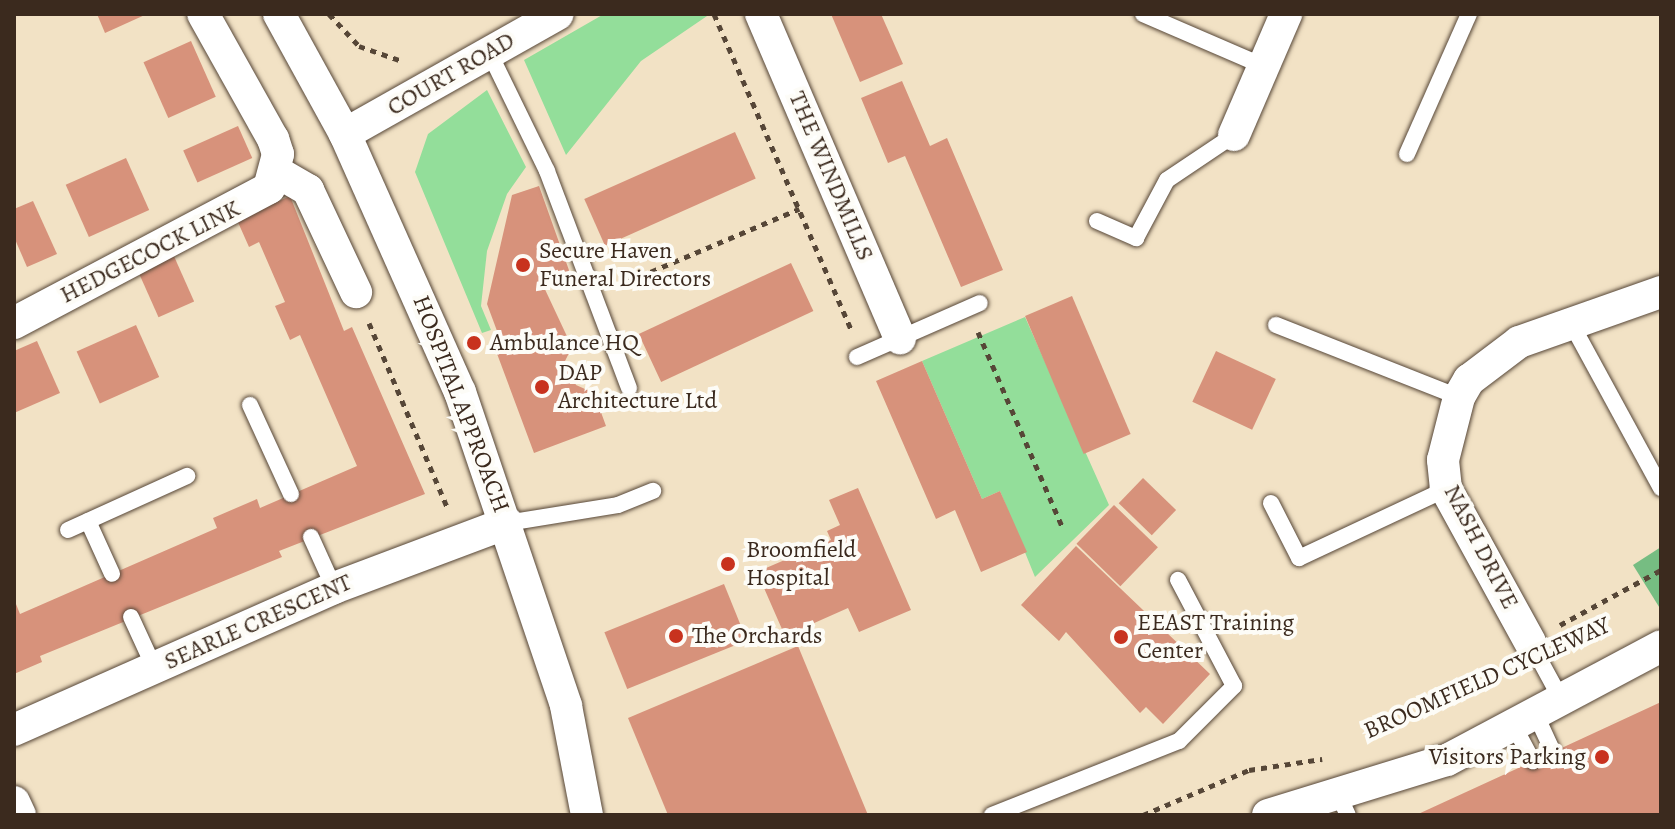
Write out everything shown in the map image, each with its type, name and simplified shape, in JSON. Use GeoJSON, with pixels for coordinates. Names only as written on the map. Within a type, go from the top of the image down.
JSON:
{"type":"FeatureCollection","features":[{"type":"Feature","properties":{"kind":"street"},"geometry":{"type":"LineString","coordinates":[[203,14],[273,139],[277,172],[308,190],[356,292]]}},
{"type":"Feature","properties":{"kind":"street","name":"HOSPITAL APPROACH"},"geometry":{"type":"LineString","coordinates":[[279,14],[345,134],[433,323],[507,523],[566,706],[587,815]]}},
{"type":"Feature","properties":{"kind":"street","name":"COURT ROAD"},"geometry":{"type":"LineString","coordinates":[[345,134],[558,14]]}},
{"type":"Feature","properties":{"kind":"street","name":"THE WINDMILLS"},"geometry":{"type":"LineString","coordinates":[[761,14],[900,338]]}},
{"type":"Feature","properties":{"kind":"street"},"geometry":{"type":"LineString","coordinates":[[1234,135],[1286,14]]}},
{"type":"Feature","properties":{"kind":"street","name":"HEDGECOCK LINK"},"geometry":{"type":"LineString","coordinates":[[14,323],[256,198],[277,172]]}},
{"type":"Feature","properties":{"kind":"street","name":"NASH DRIVE"},"geometry":{"type":"LineString","coordinates":[[1530,642],[1446,489],[1443,460],[1459,397],[1497,356],[1571,323],[1661,292]]}},
{"type":"Feature","properties":{"kind":"street","name":"SEARLE CRESCENT"},"geometry":{"type":"LineString","coordinates":[[14,730],[334,588],[507,523]]}},
{"type":"Feature","properties":{"kind":"street"},"geometry":{"type":"LineString","coordinates":[[1268,815],[1334,807],[1447,760],[1661,646]]}},
{"type":"Feature","properties":{"kind":"street"},"geometry":{"type":"LineString","coordinates":[[14,802],[20,815]]}},
{"type":"Feature","properties":{"kind":"lane"},"geometry":{"type":"LineString","coordinates":[[1143,14],[1263,66]]}},
{"type":"Feature","properties":{"kind":"lane"},"geometry":{"type":"LineString","coordinates":[[1407,154],[1469,14]]}},
{"type":"Feature","properties":{"kind":"lane"},"geometry":{"type":"LineString","coordinates":[[489,52],[547,171],[629,388]]}},
{"type":"Feature","properties":{"kind":"lane"},"geometry":{"type":"LineString","coordinates":[[1097,221],[1136,238],[1167,180],[1234,135]]}},
{"type":"Feature","properties":{"kind":"lane"},"geometry":{"type":"LineString","coordinates":[[861,355],[974,306]]}},
{"type":"Feature","properties":{"kind":"lane"},"geometry":{"type":"LineString","coordinates":[[1571,323],[1661,488]]}},
{"type":"Feature","properties":{"kind":"lane"},"geometry":{"type":"LineString","coordinates":[[1276,325],[1459,397]]}},
{"type":"Feature","properties":{"kind":"lane"},"geometry":{"type":"LineString","coordinates":[[250,405],[291,494]]}},
{"type":"Feature","properties":{"kind":"lane"},"geometry":{"type":"LineString","coordinates":[[68,530],[187,476]]}},
{"type":"Feature","properties":{"kind":"lane"},"geometry":{"type":"LineString","coordinates":[[1271,503],[1299,558],[1446,489]]}},
{"type":"Feature","properties":{"kind":"lane"},"geometry":{"type":"LineString","coordinates":[[507,523],[618,505],[653,491]]}},
{"type":"Feature","properties":{"kind":"lane"},"geometry":{"type":"LineString","coordinates":[[88,521],[112,574]]}},
{"type":"Feature","properties":{"kind":"lane"},"geometry":{"type":"LineString","coordinates":[[311,537],[334,588]]}},
{"type":"Feature","properties":{"kind":"lane"},"geometry":{"type":"LineString","coordinates":[[992,815],[1179,741],[1234,686],[1178,580]]}},
{"type":"Feature","properties":{"kind":"lane"},"geometry":{"type":"LineString","coordinates":[[131,617],[154,667]]}},
{"type":"Feature","properties":{"kind":"lane"},"geometry":{"type":"LineString","coordinates":[[1530,642],[1537,714],[1533,761]]}},
{"type":"Feature","properties":{"kind":"lane"},"geometry":{"type":"LineString","coordinates":[[1537,714],[1553,752]]}},
{"type":"Feature","properties":{"kind":"path"},"geometry":{"type":"LineString","coordinates":[[329,14],[370,53],[412,62]]}},
{"type":"Feature","properties":{"kind":"path"},"geometry":{"type":"LineString","coordinates":[[714,14],[861,355]]}},
{"type":"Feature","properties":{"kind":"path"},"geometry":{"type":"LineString","coordinates":[[629,281],[799,209]]}},
{"type":"Feature","properties":{"kind":"path"},"geometry":{"type":"LineString","coordinates":[[356,292],[460,540]]}},
{"type":"Feature","properties":{"kind":"path"},"geometry":{"type":"LineString","coordinates":[[974,306],[1062,526]]}},
{"type":"Feature","properties":{"kind":"path","name":"BROOMFIELD CYCLEWAY"},"geometry":{"type":"LineString","coordinates":[[1530,642],[1661,570]]}},
{"type":"Feature","properties":{"kind":"path"},"geometry":{"type":"LineString","coordinates":[[1143,815],[1249,770],[1336,757]]}},
{"type":"Feature","properties":{"kind":"green space"},"geometry":{"type":"Polygon","coordinates":[[[604,14],[710,14],[641,61],[566,155],[524,60],[604,14]]]}},
{"type":"Feature","properties":{"kind":"green space"},"geometry":{"type":"Polygon","coordinates":[[[487,90],[526,167],[507,194],[487,251],[481,306],[491,330],[482,333],[415,172],[428,134],[487,90]]]}},
{"type":"Feature","properties":{"kind":"green space"},"geometry":{"type":"Polygon","coordinates":[[[1025,317],[1109,505],[1035,577],[1000,491],[982,499],[922,361],[1025,317]]]}},
{"type":"Feature","properties":{"kind":"green space"},"geometry":{"type":"Polygon","coordinates":[[[1661,547],[1661,610],[1633,565],[1661,547]]]}},
{"type":"Feature","properties":{"kind":"building"},"geometry":{"type":"Polygon","coordinates":[[[97,14],[147,14],[105,33],[97,14]]]}},
{"type":"Feature","properties":{"kind":"building"},"geometry":{"type":"Polygon","coordinates":[[[831,14],[881,14],[903,64],[860,82],[831,14]]]}},
{"type":"Feature","properties":{"kind":"building"},"geometry":{"type":"Polygon","coordinates":[[[191,41],[216,97],[168,118],[143,62],[191,41]]]}},
{"type":"Feature","properties":{"kind":"building"},"geometry":{"type":"Polygon","coordinates":[[[902,81],[930,146],[947,138],[1003,270],[961,287],[905,156],[888,163],[861,98],[902,81]]]}},
{"type":"Feature","properties":{"kind":"building"},"geometry":{"type":"Polygon","coordinates":[[[238,126],[252,158],[197,182],[183,150],[238,126]]]}},
{"type":"Feature","properties":{"kind":"building"},"geometry":{"type":"Polygon","coordinates":[[[735,132],[756,179],[605,246],[584,199],[735,132]]]}},
{"type":"Feature","properties":{"kind":"building"},"geometry":{"type":"Polygon","coordinates":[[[126,158],[149,210],[89,237],[66,185],[126,158]]]}},
{"type":"Feature","properties":{"kind":"building"},"geometry":{"type":"Polygon","coordinates":[[[539,186],[570,273],[542,283],[572,347],[565,361],[576,385],[594,393],[606,426],[534,453],[493,343],[500,339],[487,304],[512,195],[539,186]]]}},
{"type":"Feature","properties":{"kind":"building"},"geometry":{"type":"Polygon","coordinates":[[[290,196],[344,331],[352,327],[425,494],[279,551],[282,557],[40,656],[42,662],[14,674],[14,599],[20,614],[217,528],[213,518],[257,499],[260,508],[357,466],[300,335],[290,340],[275,306],[285,302],[259,242],[249,247],[237,220],[290,196]]]}},
{"type":"Feature","properties":{"kind":"building"},"geometry":{"type":"Polygon","coordinates":[[[33,201],[57,254],[27,267],[14,237],[14,209],[33,201]]]}},
{"type":"Feature","properties":{"kind":"building"},"geometry":{"type":"Polygon","coordinates":[[[173,254],[194,302],[159,317],[137,270],[173,254]]]}},
{"type":"Feature","properties":{"kind":"building"},"geometry":{"type":"Polygon","coordinates":[[[791,263],[813,311],[661,382],[639,334],[791,263]]]}},
{"type":"Feature","properties":{"kind":"building"},"geometry":{"type":"Polygon","coordinates":[[[1072,296],[1131,434],[1084,454],[1025,316],[1072,296]]]}},
{"type":"Feature","properties":{"kind":"building"},"geometry":{"type":"Polygon","coordinates":[[[136,325],[159,377],[100,404],[77,351],[136,325]]]}},
{"type":"Feature","properties":{"kind":"building"},"geometry":{"type":"Polygon","coordinates":[[[37,341],[60,393],[14,413],[14,351],[37,341]]]}},
{"type":"Feature","properties":{"kind":"building"},"geometry":{"type":"Polygon","coordinates":[[[1216,351],[1276,379],[1252,430],[1192,402],[1216,351]]]}},
{"type":"Feature","properties":{"kind":"building"},"geometry":{"type":"Polygon","coordinates":[[[922,361],[982,499],[1000,491],[1027,552],[981,572],[955,510],[936,519],[876,381],[922,361]]]}},
{"type":"Feature","properties":{"kind":"building"},"geometry":{"type":"Polygon","coordinates":[[[1143,478],[1176,510],[1152,535],[1119,503],[1143,478]]]}},
{"type":"Feature","properties":{"kind":"building"},"geometry":{"type":"Polygon","coordinates":[[[858,488],[911,610],[859,632],[848,608],[785,636],[757,572],[831,540],[827,531],[840,525],[829,500],[858,488]]]}},
{"type":"Feature","properties":{"kind":"building"},"geometry":{"type":"Polygon","coordinates":[[[1114,505],[1158,547],[1120,586],[1076,544],[1114,505]]]}},
{"type":"Feature","properties":{"kind":"building","name":"EEAST Training Center"},"geometry":{"type":"Polygon","coordinates":[[[1076,546],[1210,674],[1163,724],[1146,707],[1140,713],[1066,632],[1059,641],[1021,605],[1076,546]]]}},
{"type":"Feature","properties":{"kind":"building","name":"The Orchards"},"geometry":{"type":"Polygon","coordinates":[[[724,584],[747,641],[627,689],[604,632],[724,584]]]}},
{"type":"Feature","properties":{"kind":"building"},"geometry":{"type":"Polygon","coordinates":[[[798,646],[868,815],[668,815],[628,718],[798,646]]]}},
{"type":"Feature","properties":{"kind":"building","name":"Visitors Parking"},"geometry":{"type":"Polygon","coordinates":[[[1661,702],[1661,815],[1416,815],[1553,752],[1661,702]]]}},
{"type":"Feature","properties":{"kind":"place","name":"Secure Haven Funeral Directors"},"geometry":{"type":"Point","coordinates":[523,265]}},
{"type":"Feature","properties":{"kind":"place","name":"Ambulance HQ"},"geometry":{"type":"Point","coordinates":[474,343]}},
{"type":"Feature","properties":{"kind":"place","name":"DAP Architecture Ltd"},"geometry":{"type":"Point","coordinates":[542,387]}},
{"type":"Feature","properties":{"kind":"place","name":"Broomfield Hospital"},"geometry":{"type":"Point","coordinates":[728,564]}},
{"type":"Feature","properties":{"kind":"place","name":"The Orchards"},"geometry":{"type":"Point","coordinates":[676,636]}},
{"type":"Feature","properties":{"kind":"place","name":"EEAST Training Center"},"geometry":{"type":"Point","coordinates":[1121,637]}},
{"type":"Feature","properties":{"kind":"place","name":"Visitors Parking"},"geometry":{"type":"Point","coordinates":[1602,757]}}]}
